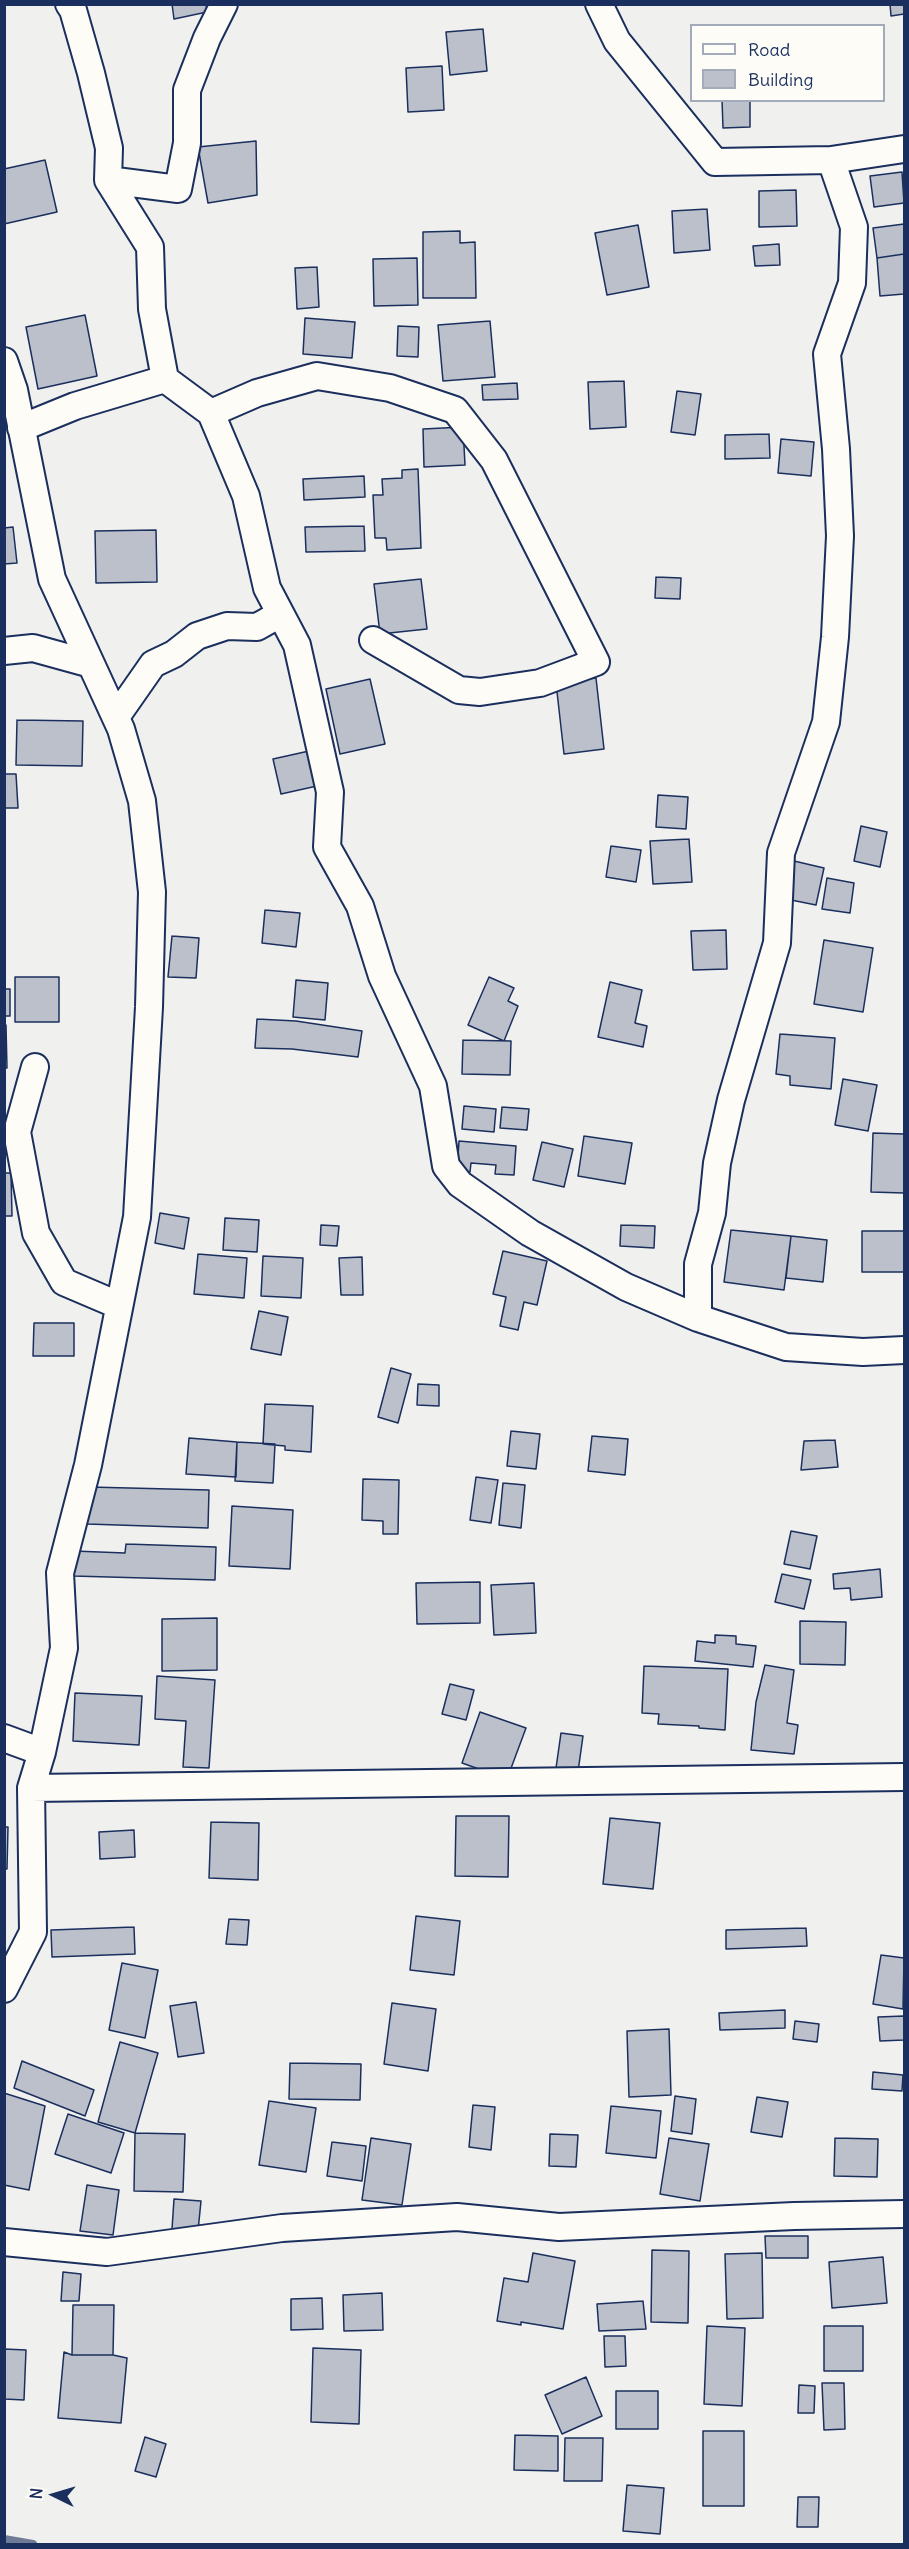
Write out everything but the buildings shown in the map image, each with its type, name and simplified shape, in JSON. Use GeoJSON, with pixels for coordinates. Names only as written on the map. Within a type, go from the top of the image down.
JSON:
{"type":"FeatureCollection","features":[{"type":"Feature","properties":{"kind":"street"},"geometry":{"type":"LineString","coordinates":[[69,4],[73,10],[88,62],[109,148],[108,180],[150,247],[152,309],[165,379],[211,412],[246,496],[267,588],[297,645],[330,792],[327,847],[360,906],[382,976],[433,1086],[446,1166],[460,1184],[530,1233],[626,1287],[698,1318],[786,1347],[863,1352],[904,1350]]}},
{"type":"Feature","properties":{"kind":"street"},"geometry":{"type":"LineString","coordinates":[[108,180],[178,189],[187,143],[187,90],[224,4]]}},
{"type":"Feature","properties":{"kind":"street"},"geometry":{"type":"LineString","coordinates":[[599,4],[617,41],[715,162],[831,160],[904,149]]}},
{"type":"Feature","properties":{"kind":"street"},"geometry":{"type":"LineString","coordinates":[[698,1318],[698,1264],[712,1213],[717,1163],[734,1089],[777,943],[781,853],[826,722],[835,637],[840,536],[836,449],[827,354],[852,283],[854,227],[831,160]]}},
{"type":"Feature","properties":{"kind":"street"},"geometry":{"type":"LineString","coordinates":[[4,361],[21,428],[52,579],[116,717],[142,801],[152,892],[149,1007],[136,1217],[88,1464],[60,1573],[64,1648],[42,1752],[30,1788],[33,1932],[4,1989]]}},
{"type":"Feature","properties":{"kind":"street"},"geometry":{"type":"LineString","coordinates":[[211,412],[257,393],[317,376],[390,388],[456,410],[494,460],[596,662],[540,683],[480,692],[459,690],[373,640]]}},
{"type":"Feature","properties":{"kind":"street"},"geometry":{"type":"LineString","coordinates":[[21,428],[75,406],[165,379]]}},
{"type":"Feature","properties":{"kind":"street"},"geometry":{"type":"LineString","coordinates":[[116,717],[153,664],[174,654],[197,636],[227,627],[257,627],[280,614]]}},
{"type":"Feature","properties":{"kind":"street"},"geometry":{"type":"LineString","coordinates":[[4,651],[33,648],[91,664]]}},
{"type":"Feature","properties":{"kind":"street"},"geometry":{"type":"LineString","coordinates":[[35,1067],[17,1132],[36,1233],[64,1282],[118,1305]]}},
{"type":"Feature","properties":{"kind":"street"},"geometry":{"type":"LineString","coordinates":[[4,1147],[23,1168]]}},
{"type":"Feature","properties":{"kind":"street"},"geometry":{"type":"LineString","coordinates":[[4,1738],[42,1752]]}},
{"type":"Feature","properties":{"kind":"street"},"geometry":{"type":"LineString","coordinates":[[30,1788],[904,1778]]}},
{"type":"Feature","properties":{"kind":"street"},"geometry":{"type":"LineString","coordinates":[[4,2242],[107,2252],[282,2228],[457,2217],[558,2227],[794,2216],[904,2214]]}},
{"type":"Feature","properties":{"kind":"waterway"},"geometry":{"type":"LineString","coordinates":[[4,2539],[33,2544]]}}]}
